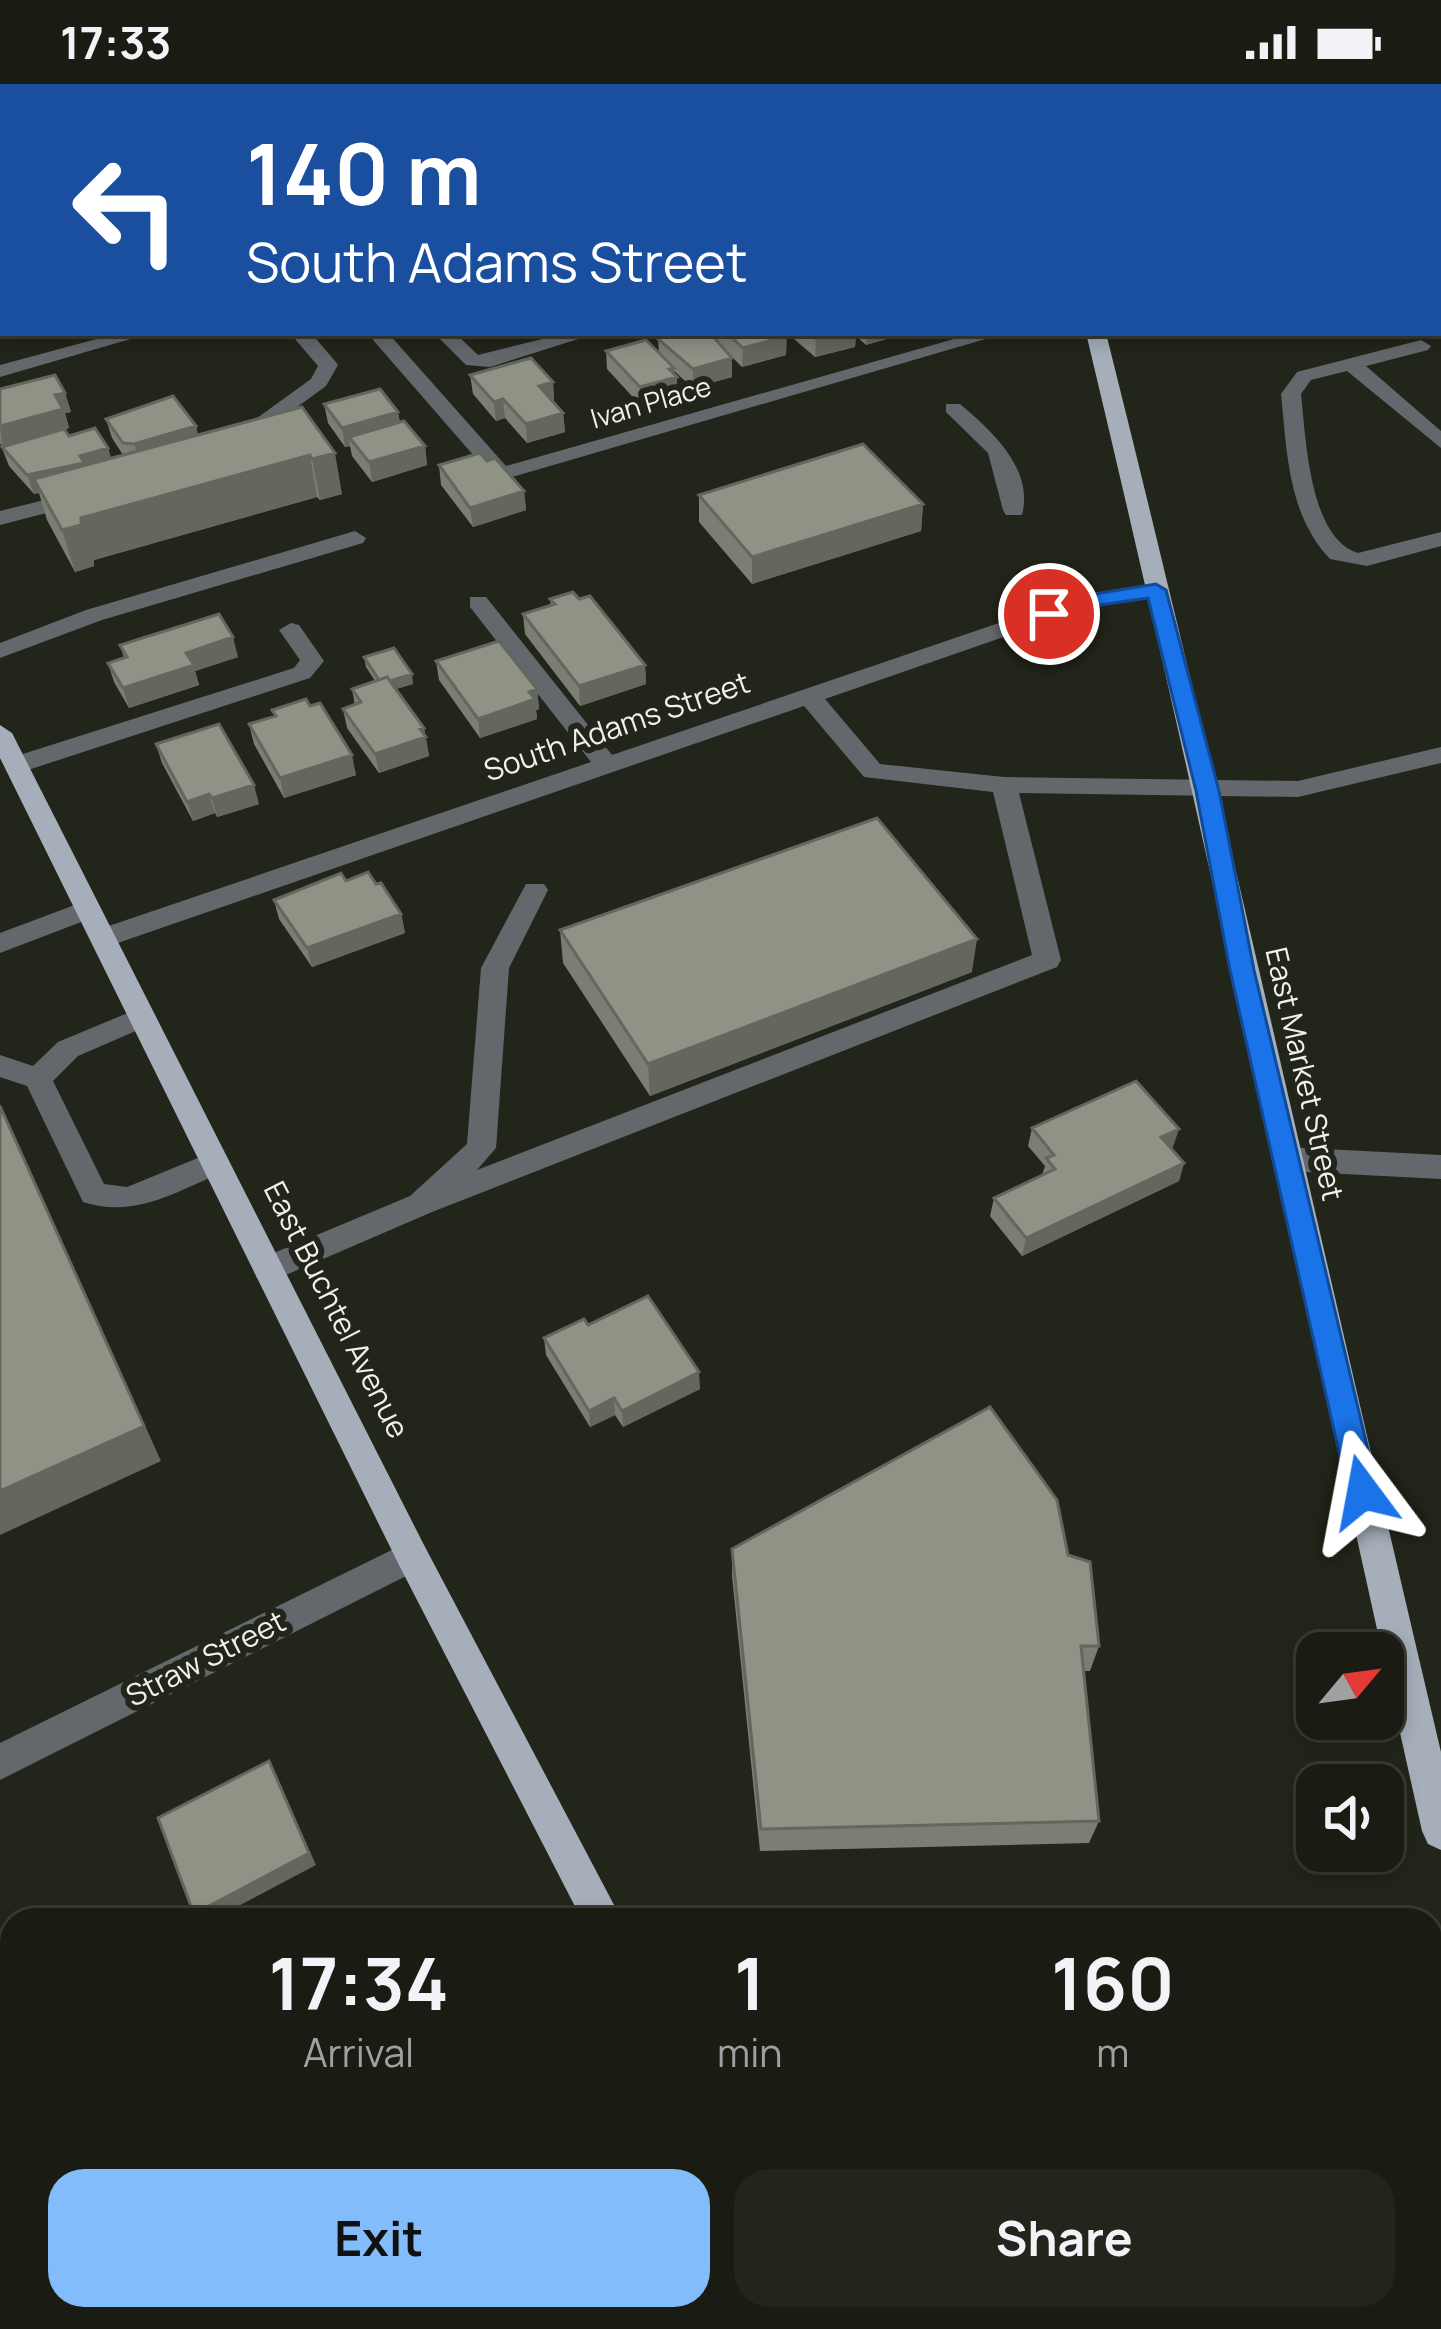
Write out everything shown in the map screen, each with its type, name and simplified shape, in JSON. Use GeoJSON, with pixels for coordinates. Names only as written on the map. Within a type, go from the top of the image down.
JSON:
{"type":"FeatureCollection","features":[{"type":"Feature","properties":{"kind":"main road","name":"East Market Street"},"geometry":{"type":"LineString","coordinates":[[1097,336],[1208,791],[1242,970],[1434,1774],[1441,1831]]}},
{"type":"Feature","properties":{"kind":"main road","name":"East Buchtel Avenue"},"geometry":{"type":"LineString","coordinates":[[0,733],[412,1556],[597,1908]]}},
{"type":"Feature","properties":{"kind":"street"},"geometry":{"type":"LineString","coordinates":[[0,371],[130,336]]}},
{"type":"Feature","properties":{"kind":"street"},"geometry":{"type":"LineString","coordinates":[[223,454],[319,382],[328,365],[303,336]]}},
{"type":"Feature","properties":{"kind":"street","name":"Ivan Place"},"geometry":{"type":"LineString","coordinates":[[380,336],[502,474],[985,336]]}},
{"type":"Feature","properties":{"kind":"street"},"geometry":{"type":"LineString","coordinates":[[447,336],[473,361],[490,361],[577,336]]}},
{"type":"Feature","properties":{"kind":"street"},"geometry":{"type":"LineString","coordinates":[[1441,364],[1414,339],[1352,364],[1304,376],[1291,394],[1302,480],[1318,533],[1338,555],[1358,560],[1441,539]]}},
{"type":"Feature","properties":{"kind":"street"},"geometry":{"type":"LineString","coordinates":[[1352,364],[1441,442]]}},
{"type":"Feature","properties":{"kind":"street"},"geometry":{"type":"LineString","coordinates":[[952,408],[1009,469],[1014,510]]}},
{"type":"Feature","properties":{"kind":"street"},"geometry":{"type":"LineString","coordinates":[[0,518],[109,489]]}},
{"type":"Feature","properties":{"kind":"street"},"geometry":{"type":"LineString","coordinates":[[0,651],[94,615],[355,538]]}},
{"type":"Feature","properties":{"kind":"street","name":"South Adams Street"},"geometry":{"type":"LineString","coordinates":[[103,938],[1089,600],[1156,590]]}},
{"type":"Feature","properties":{"kind":"street"},"geometry":{"type":"LineString","coordinates":[[478,602],[607,766]]}},
{"type":"Feature","properties":{"kind":"street"},"geometry":{"type":"LineString","coordinates":[[16,765],[302,673],[312,661],[291,630]]}},
{"type":"Feature","properties":{"kind":"street"},"geometry":{"type":"LineString","coordinates":[[809,696],[872,770],[1004,784],[1298,789],[1441,755]]}},
{"type":"Feature","properties":{"kind":"street"},"geometry":{"type":"LineString","coordinates":[[268,1269],[421,1204],[1047,960],[1004,784]]}},
{"type":"Feature","properties":{"kind":"street"},"geometry":{"type":"LineString","coordinates":[[421,1204],[481,1148],[495,968],[536,890]]}},
{"type":"Feature","properties":{"kind":"street"},"geometry":{"type":"LineString","coordinates":[[0,943],[88,908]]}},
{"type":"Feature","properties":{"kind":"street"},"geometry":{"type":"LineString","coordinates":[[38,1079],[68,1048],[142,1017]]}},
{"type":"Feature","properties":{"kind":"street"},"geometry":{"type":"LineString","coordinates":[[0,1066],[38,1079],[94,1194],[129,1199],[215,1162]]}},
{"type":"Feature","properties":{"kind":"street"},"geometry":{"type":"LineString","coordinates":[[1286,1159],[1441,1167]]}},
{"type":"Feature","properties":{"kind":"street","name":"Straw Street"},"geometry":{"type":"LineString","coordinates":[[0,1762],[412,1556]]}},
{"type":"Feature","properties":{"kind":"building"},"geometry":{"type":"Polygon","coordinates":[[[713,336],[732,358],[693,369],[658,339],[713,336]]]}},
{"type":"Feature","properties":{"kind":"building"},"geometry":{"type":"Polygon","coordinates":[[[730,336],[787,336],[743,348],[730,336]]]}},
{"type":"Feature","properties":{"kind":"building"},"geometry":{"type":"Polygon","coordinates":[[[646,340],[677,377],[640,387],[606,351],[646,340]]]}},
{"type":"Feature","properties":{"kind":"building"},"geometry":{"type":"Polygon","coordinates":[[[531,358],[553,382],[539,386],[563,413],[526,424],[503,399],[494,402],[470,375],[531,358]]]}},
{"type":"Feature","properties":{"kind":"building"},"geometry":{"type":"Polygon","coordinates":[[[55,375],[65,393],[55,395],[63,409],[0,426],[0,389],[55,375]]]}},
{"type":"Feature","properties":{"kind":"building"},"geometry":{"type":"Polygon","coordinates":[[[380,389],[398,412],[342,428],[324,404],[380,389]]]}},
{"type":"Feature","properties":{"kind":"building"},"geometry":{"type":"Polygon","coordinates":[[[173,396],[196,426],[134,444],[123,443],[106,419],[173,396]]]}},
{"type":"Feature","properties":{"kind":"building"},"geometry":{"type":"Polygon","coordinates":[[[302,407],[335,453],[312,459],[310,455],[81,518],[81,525],[62,530],[34,479],[302,407]]]}},
{"type":"Feature","properties":{"kind":"building"},"geometry":{"type":"Polygon","coordinates":[[[404,421],[425,446],[369,462],[349,437],[404,421]]]}},
{"type":"Feature","properties":{"kind":"building"},"geometry":{"type":"Polygon","coordinates":[[[95,428],[108,448],[80,456],[84,463],[27,475],[2,447],[64,429],[69,436],[95,428]]]}},
{"type":"Feature","properties":{"kind":"building"},"geometry":{"type":"Polygon","coordinates":[[[863,444],[923,504],[752,557],[699,495],[863,444]]]}},
{"type":"Feature","properties":{"kind":"building"},"geometry":{"type":"Polygon","coordinates":[[[480,453],[487,461],[495,458],[524,491],[470,508],[439,465],[480,453]]]}},
{"type":"Feature","properties":{"kind":"building"},"geometry":{"type":"Polygon","coordinates":[[[573,592],[579,599],[590,596],[645,665],[579,686],[523,614],[555,604],[550,599],[573,592]]]}},
{"type":"Feature","properties":{"kind":"building"},"geometry":{"type":"Polygon","coordinates":[[[219,614],[233,637],[186,653],[194,665],[123,688],[108,663],[127,657],[120,645],[219,614]]]}},
{"type":"Feature","properties":{"kind":"building"},"geometry":{"type":"Polygon","coordinates":[[[499,641],[537,689],[529,692],[535,699],[478,719],[436,661],[499,641]]]}},
{"type":"Feature","properties":{"kind":"building"},"geometry":{"type":"Polygon","coordinates":[[[394,648],[412,674],[379,680],[364,657],[394,648]]]}},
{"type":"Feature","properties":{"kind":"building"},"geometry":{"type":"Polygon","coordinates":[[[387,677],[426,737],[375,754],[343,709],[361,702],[352,689],[387,677]]]}},
{"type":"Feature","properties":{"kind":"building"},"geometry":{"type":"Polygon","coordinates":[[[306,699],[310,706],[320,703],[352,755],[280,778],[249,724],[306,699]]]}},
{"type":"Feature","properties":{"kind":"building"},"geometry":{"type":"Polygon","coordinates":[[[219,724],[254,785],[187,802],[156,744],[219,724]]]}},
{"type":"Feature","properties":{"kind":"building"},"geometry":{"type":"Polygon","coordinates":[[[877,818],[977,939],[648,1064],[560,930],[877,818]]]}},
{"type":"Feature","properties":{"kind":"building"},"geometry":{"type":"Polygon","coordinates":[[[368,872],[401,914],[307,948],[274,900],[341,873],[346,881],[368,872]]]}},
{"type":"Feature","properties":{"kind":"building"},"geometry":{"type":"Polygon","coordinates":[[[1136,1081],[1179,1129],[1161,1137],[1184,1163],[1026,1238],[994,1198],[1055,1169],[1046,1158],[1054,1155],[1032,1128],[1136,1081]]]}},
{"type":"Feature","properties":{"kind":"building"},"geometry":{"type":"Polygon","coordinates":[[[0,1106],[144,1426],[0,1491],[0,1106]]]}},
{"type":"Feature","properties":{"kind":"building"},"geometry":{"type":"Polygon","coordinates":[[[648,1296],[699,1372],[622,1411],[614,1398],[589,1411],[544,1338],[584,1319],[588,1325],[648,1296]]]}},
{"type":"Feature","properties":{"kind":"building"},"geometry":{"type":"Polygon","coordinates":[[[990,1407],[1057,1500],[1068,1555],[1090,1562],[1099,1646],[1081,1646],[1099,1821],[761,1829],[732,1549],[990,1407]]]}},
{"type":"Feature","properties":{"kind":"building"},"geometry":{"type":"Polygon","coordinates":[[[269,1761],[309,1853],[205,1908],[192,1908],[158,1818],[269,1761]]]}},
{"type":"Feature","properties":{"kind":"route"},"geometry":{"type":"LineString","coordinates":[[1049,614],[1089,600],[1156,590],[1208,791],[1242,970],[1363,1492]]}}]}
